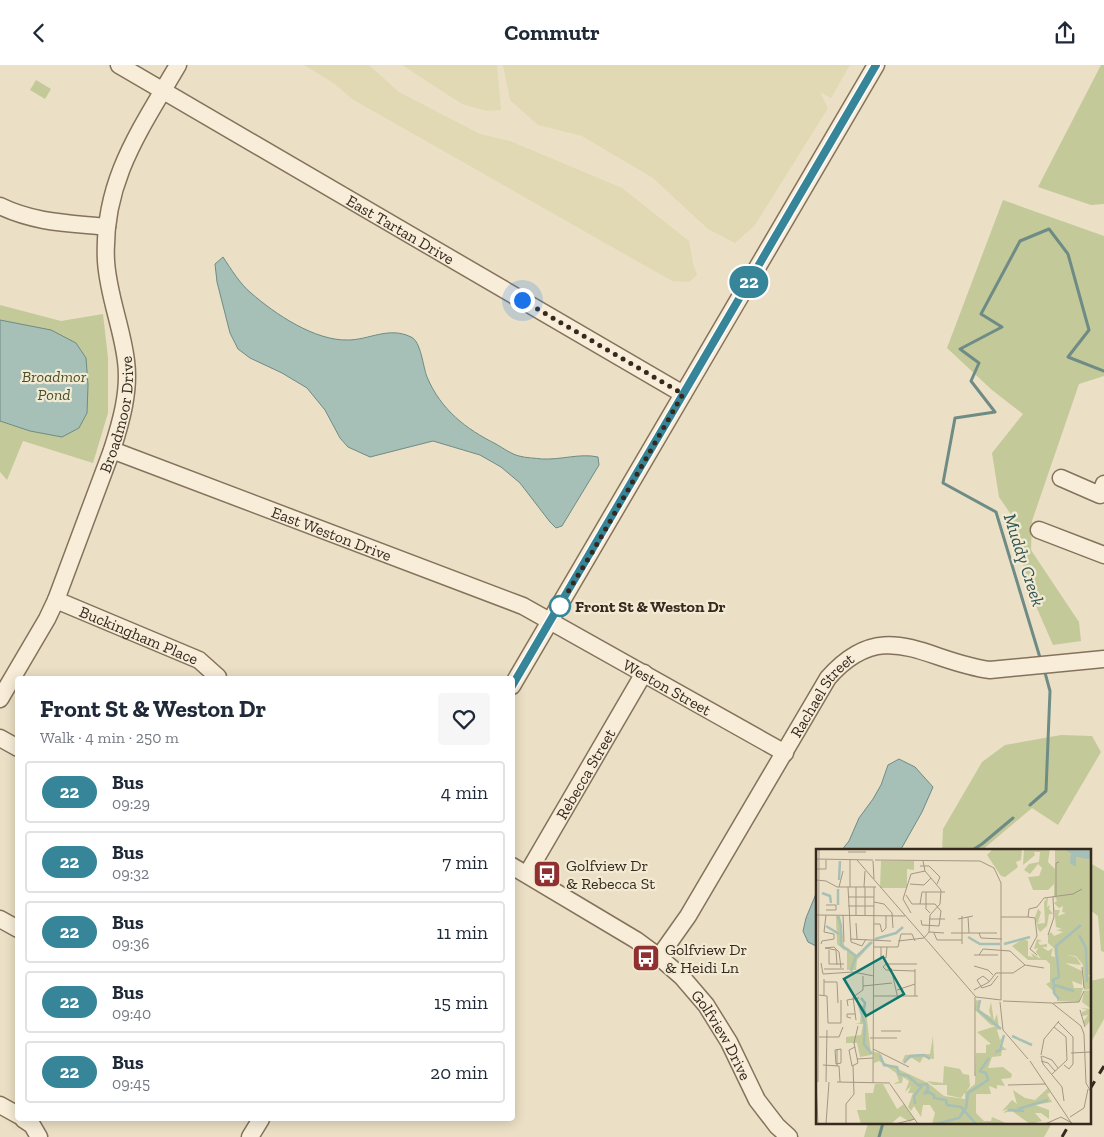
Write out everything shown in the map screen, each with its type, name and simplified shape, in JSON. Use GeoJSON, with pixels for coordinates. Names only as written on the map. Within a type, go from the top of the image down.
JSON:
{"type":"FeatureCollection","features":[{"type":"Feature","properties":{"kind":"street","name":"East Tartan Drive"},"geometry":{"type":"LineString","coordinates":[[119,65],[683,394]]}},
{"type":"Feature","properties":{"kind":"street","name":"Broadmoor Drive"},"geometry":{"type":"LineString","coordinates":[[0,699],[47,619],[56,600],[112,450],[124,408],[126,362],[108,281],[106,259],[107,227],[114,187],[122,165],[178,65]]}},
{"type":"Feature","properties":{"kind":"street"},"geometry":{"type":"LineString","coordinates":[[515,681],[593,551],[876,65]]}},
{"type":"Feature","properties":{"kind":"street"},"geometry":{"type":"LineString","coordinates":[[0,206],[18,215],[37,220],[107,227]]}},
{"type":"Feature","properties":{"kind":"street","name":"East Weston Drive"},"geometry":{"type":"LineString","coordinates":[[112,450],[523,606],[550,621]]}},
{"type":"Feature","properties":{"kind":"street"},"geometry":{"type":"LineString","coordinates":[[1061,478],[1100,495],[1104,484]]}},
{"type":"Feature","properties":{"kind":"street"},"geometry":{"type":"LineString","coordinates":[[1039,530],[1104,555]]}},
{"type":"Feature","properties":{"kind":"street","name":"Buckingham Place"},"geometry":{"type":"LineString","coordinates":[[56,600],[199,660],[217,676]]}},
{"type":"Feature","properties":{"kind":"street","name":"Weston Street"},"geometry":{"type":"LineString","coordinates":[[550,621],[785,753]]}},
{"type":"Feature","properties":{"kind":"street","name":"Rachael Street"},"geometry":{"type":"LineString","coordinates":[[659,957],[688,916],[828,678],[844,661],[864,650],[893,645],[909,647],[975,668],[990,670],[1104,659]]}},
{"type":"Feature","properties":{"kind":"street","name":"Rebecca Street"},"geometry":{"type":"LineString","coordinates":[[527,874],[644,673]]}},
{"type":"Feature","properties":{"kind":"street"},"geometry":{"type":"LineString","coordinates":[[0,738],[15,746]]}},
{"type":"Feature","properties":{"kind":"street","name":"Golfview Drive"},"geometry":{"type":"LineString","coordinates":[[515,868],[636,940],[682,977],[706,1005],[729,1042],[757,1100],[777,1126],[789,1137]]}},
{"type":"Feature","properties":{"kind":"street"},"geometry":{"type":"LineString","coordinates":[[0,919],[15,927]]}},
{"type":"Feature","properties":{"kind":"street"},"geometry":{"type":"LineString","coordinates":[[0,1105],[15,1113]]}},
{"type":"Feature","properties":{"kind":"street"},"geometry":{"type":"LineString","coordinates":[[26,1121],[32,1125],[39,1137]]}},
{"type":"Feature","properties":{"kind":"street"},"geometry":{"type":"LineString","coordinates":[[250,1137],[260,1121]]}},
{"type":"Feature","properties":{"kind":"shaded area"},"geometry":{"type":"Polygon","coordinates":[[[304,65],[369,65],[399,92],[480,134],[510,141],[622,188],[689,241],[697,275],[689,282],[672,281],[352,99],[335,84],[304,65]]]}},
{"type":"Feature","properties":{"kind":"shaded area"},"geometry":{"type":"Polygon","coordinates":[[[402,65],[497,65],[501,110],[487,111],[462,104],[402,65]]]}},
{"type":"Feature","properties":{"kind":"shaded area"},"geometry":{"type":"Polygon","coordinates":[[[503,65],[850,65],[831,98],[820,92],[828,108],[755,225],[735,243],[708,229],[653,178],[582,136],[538,125],[510,100],[503,65]]]}},
{"type":"Feature","properties":{"kind":"green space"},"geometry":{"type":"Polygon","coordinates":[[[1101,65],[1104,65],[1104,204],[1091,205],[1038,187],[1101,65]]]}},
{"type":"Feature","properties":{"kind":"green space"},"geometry":{"type":"Polygon","coordinates":[[[36,80],[51,89],[45,99],[30,90],[36,80]]]}},
{"type":"Feature","properties":{"kind":"green space"},"geometry":{"type":"Polygon","coordinates":[[[1003,200],[1104,236],[1104,376],[1079,384],[1032,521],[1031,550],[1079,622],[1081,641],[1053,645],[1029,590],[1012,516],[999,497],[992,453],[1023,414],[992,390],[947,348],[1003,200]]]}},
{"type":"Feature","properties":{"kind":"green space","name":"Broadmor Pond"},"geometry":{"type":"Polygon","coordinates":[[[0,305],[61,321],[103,314],[108,358],[108,413],[93,463],[23,441],[7,480],[0,472],[0,305]]]}},
{"type":"Feature","properties":{"kind":"green space"},"geometry":{"type":"Polygon","coordinates":[[[1061,735],[1092,736],[1101,752],[1058,825],[1032,808],[983,849],[942,849],[943,829],[982,762],[1005,745],[1061,735]]]}},
{"type":"Feature","properties":{"kind":"green space"},"geometry":{"type":"Polygon","coordinates":[[[1092,864],[1104,871],[1104,952],[1101,951],[1098,916],[1092,912],[1092,864]]]}},
{"type":"Feature","properties":{"kind":"green space"},"geometry":{"type":"Polygon","coordinates":[[[1104,978],[1104,1019],[1092,1040],[1092,981],[1104,978]]]}},
{"type":"Feature","properties":{"kind":"green space"},"geometry":{"type":"Polygon","coordinates":[[[867,1125],[1051,1125],[1044,1137],[864,1137],[867,1125]]]}},
{"type":"Feature","properties":{"kind":"water"},"geometry":{"type":"Polygon","coordinates":[[[223,257],[239,281],[251,293],[296,325],[309,331],[335,339],[348,340],[387,333],[403,334],[414,339],[427,377],[447,409],[475,432],[510,452],[522,457],[542,459],[598,457],[599,465],[562,526],[556,528],[520,483],[501,467],[480,455],[433,441],[370,457],[348,447],[340,438],[325,410],[307,388],[282,373],[250,358],[238,349],[230,333],[217,282],[215,264],[223,257]]]}},
{"type":"Feature","properties":{"kind":"water"},"geometry":{"type":"Polygon","coordinates":[[[0,320],[51,330],[76,343],[86,358],[88,385],[87,413],[79,428],[62,437],[30,431],[0,421],[0,320]]]}},
{"type":"Feature","properties":{"kind":"water"},"geometry":{"type":"Polygon","coordinates":[[[899,759],[915,767],[933,787],[922,812],[901,849],[843,849],[849,841],[859,818],[881,785],[888,765],[899,759]]]}},
{"type":"Feature","properties":{"kind":"water"},"geometry":{"type":"Polygon","coordinates":[[[816,894],[816,946],[808,942],[803,931],[816,894]]]}},
{"type":"Feature","properties":{"kind":"waterway","name":"Muddy Creek"},"geometry":{"type":"LineString","coordinates":[[1041,661],[996,512],[943,483],[955,418],[995,412],[971,381],[979,363],[960,349],[1002,327],[981,314],[1020,241],[1049,229],[1068,254],[1089,330],[1068,357],[1104,371]]}},
{"type":"Feature","properties":{"kind":"waterway","name":"Muddy Creek"},"geometry":{"type":"LineString","coordinates":[[1030,805],[1046,791],[1050,691],[1044,669]]}},
{"type":"Feature","properties":{"kind":"waterway","name":"Muddy Creek"},"geometry":{"type":"LineString","coordinates":[[974,849],[1013,818]]}},
{"type":"Feature","properties":{"kind":"waterway","name":"Muddy Creek"},"geometry":{"type":"LineString","coordinates":[[879,1137],[882,1125]]}},
{"type":"Feature","properties":{"kind":"railway"},"geometry":{"type":"LineString","coordinates":[[1092,1086],[1104,1066]]}},
{"type":"Feature","properties":{"kind":"railway"},"geometry":{"type":"LineString","coordinates":[[1062,1137],[1069,1125]]}},
{"type":"Feature","properties":{"kind":"bus line","name":"22"},"geometry":{"type":"LineString","coordinates":[[515,681],[593,551],[876,65]]}},
{"type":"Feature","properties":{"kind":"place","name":"Front St & Weston Dr"},"geometry":{"type":"Point","coordinates":[560,606]}},
{"type":"Feature","properties":{"kind":"place","name":"Golfview Dr & Rebecca St"},"geometry":{"type":"Point","coordinates":[547,874]}},
{"type":"Feature","properties":{"kind":"place","name":"Golfview Dr & Heidi Ln"},"geometry":{"type":"Point","coordinates":[646,958]}},
{"type":"Feature","properties":{"kind":"route"},"geometry":{"type":"LineString","coordinates":[[522,300],[683,394],[558,608],[560,606]]}}]}
